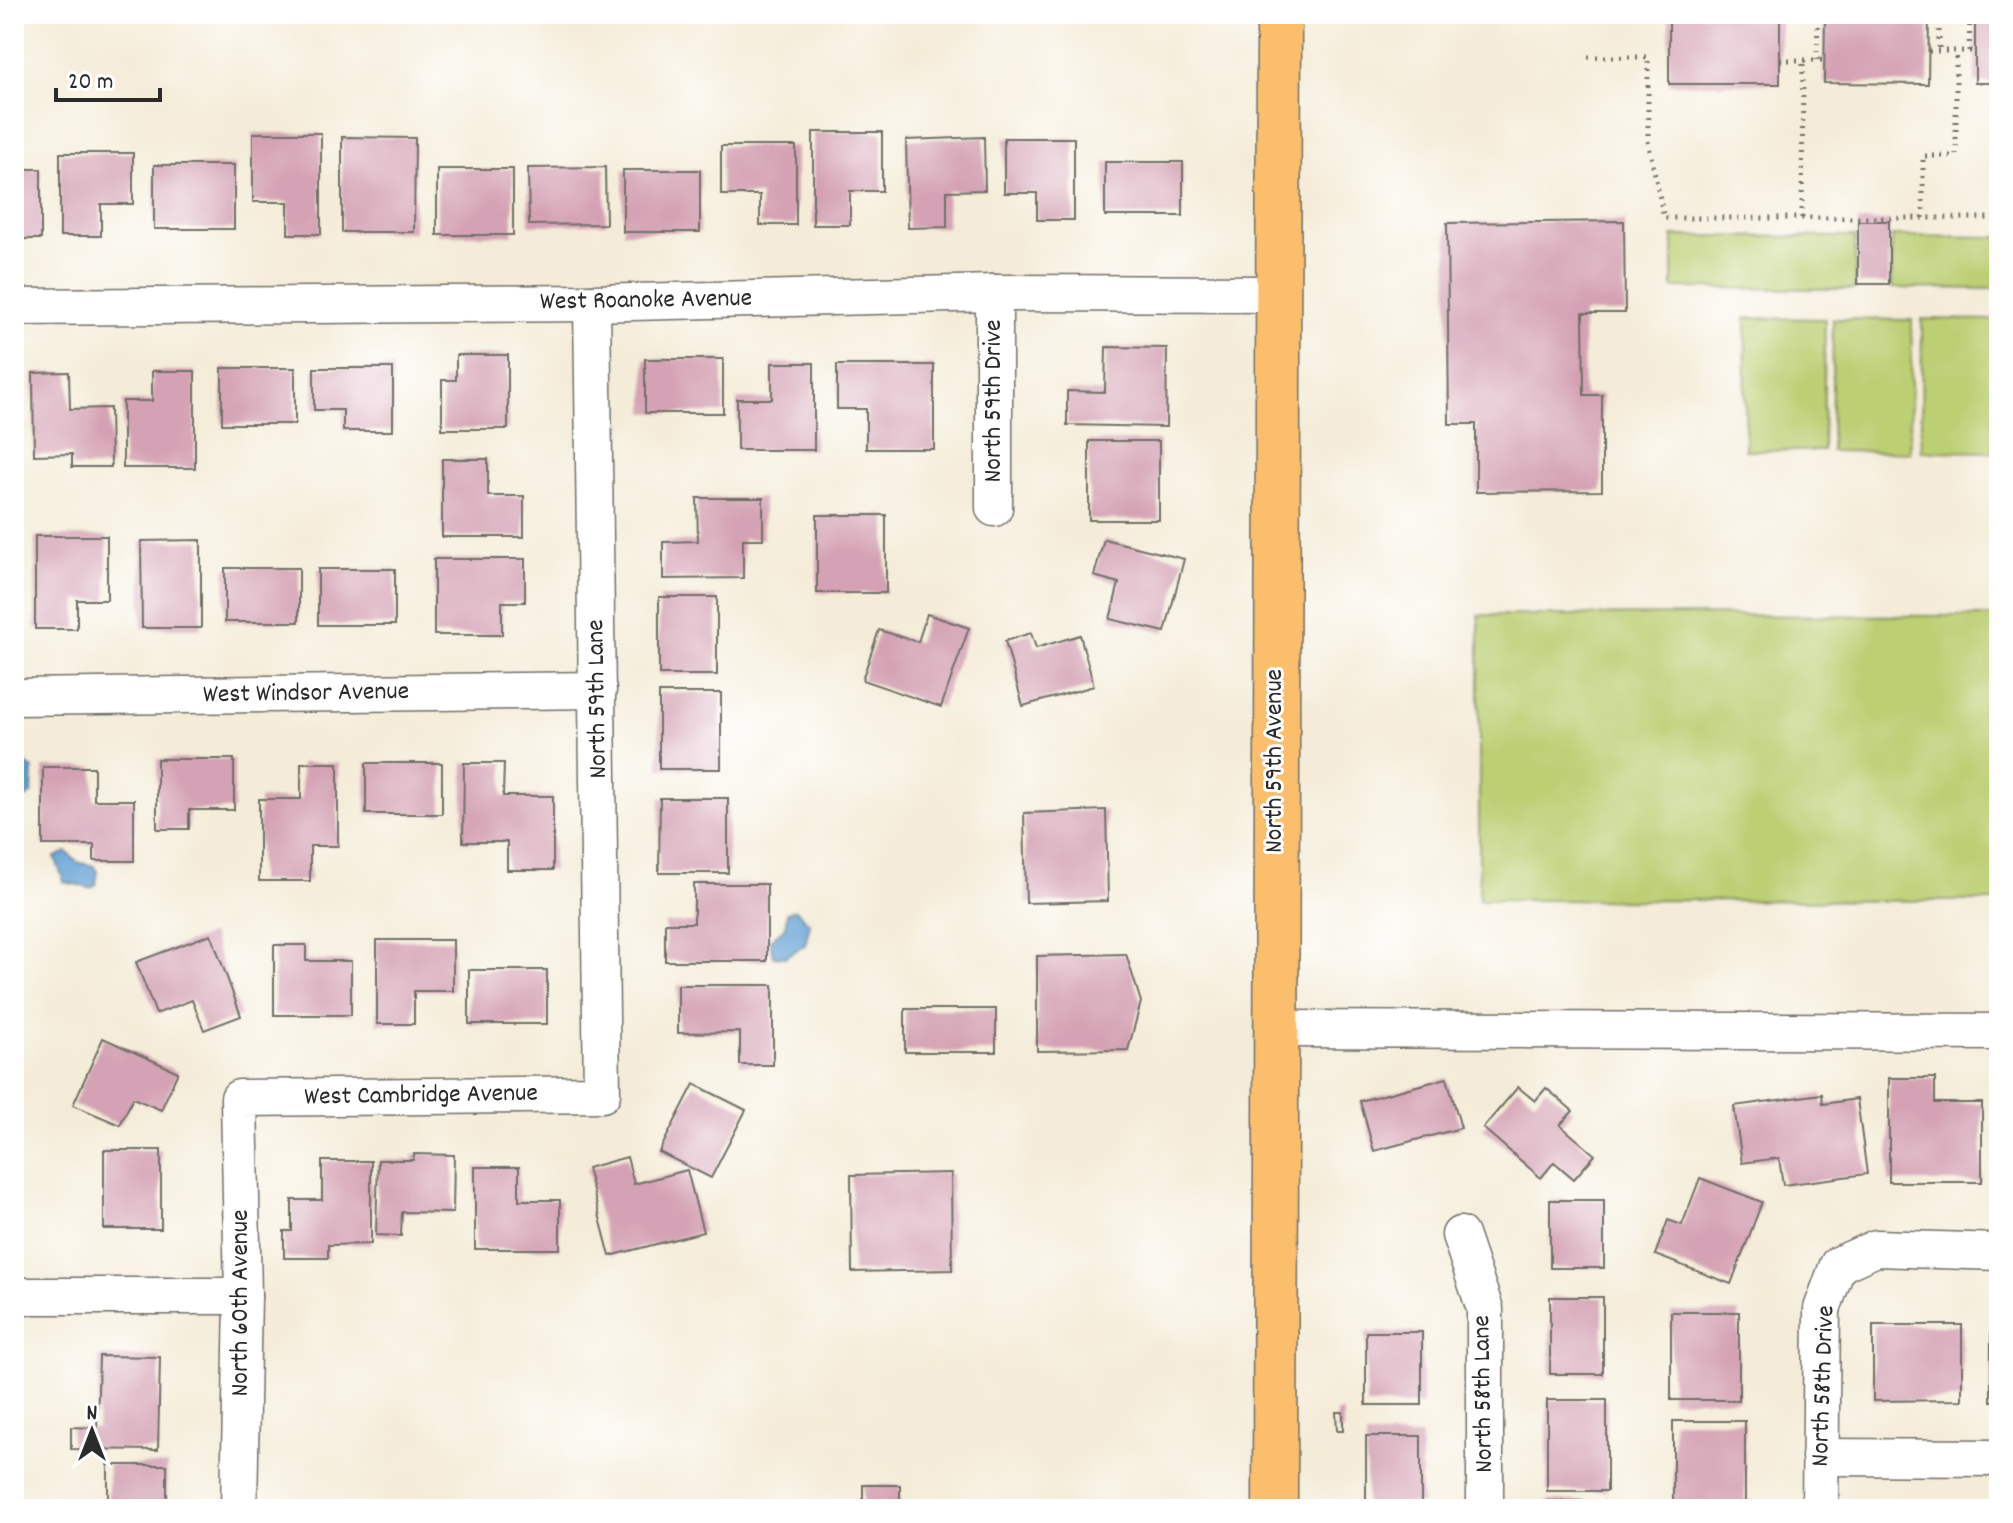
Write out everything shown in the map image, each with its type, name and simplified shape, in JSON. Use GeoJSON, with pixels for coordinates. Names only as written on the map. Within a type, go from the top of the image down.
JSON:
{"type":"FeatureCollection","features":[{"type":"Feature","properties":{"kind":"main road","name":"North 59th Avenue"},"geometry":{"type":"LineString","coordinates":[[1275,1509],[1279,14]]}},
{"type":"Feature","properties":{"kind":"street","name":"West Roanoke Avenue"},"geometry":{"type":"LineString","coordinates":[[14,307],[592,303],[994,293],[1278,294]]}},
{"type":"Feature","properties":{"kind":"street","name":"North 59th Drive"},"geometry":{"type":"LineString","coordinates":[[994,293],[994,508]]}},
{"type":"Feature","properties":{"kind":"street","name":"North 59th Lane"},"geometry":{"type":"LineString","coordinates":[[592,303],[602,1094]]}},
{"type":"Feature","properties":{"kind":"street","name":"West Windsor Avenue"},"geometry":{"type":"LineString","coordinates":[[14,697],[598,690]]}},
{"type":"Feature","properties":{"kind":"street"},"geometry":{"type":"LineString","coordinates":[[1274,1029],[1999,1032]]}},
{"type":"Feature","properties":{"kind":"street","name":"West Cambridge Avenue"},"geometry":{"type":"LineString","coordinates":[[239,1098],[602,1094]]}},
{"type":"Feature","properties":{"kind":"street","name":"North 60th Avenue"},"geometry":{"type":"LineString","coordinates":[[239,1098],[243,1296],[239,1509]]}},
{"type":"Feature","properties":{"kind":"street","name":"North 58th Lane"},"geometry":{"type":"LineString","coordinates":[[1460,1235],[1485,1309],[1485,1509]]}},
{"type":"Feature","properties":{"kind":"street","name":"North 58th Drive"},"geometry":{"type":"LineString","coordinates":[[1820,1509],[1822,1309],[1838,1265],[1876,1248],[1999,1252]]}},
{"type":"Feature","properties":{"kind":"street"},"geometry":{"type":"LineString","coordinates":[[14,1296],[243,1296]]}},
{"type":"Feature","properties":{"kind":"street"},"geometry":{"type":"LineString","coordinates":[[1820,1457],[1999,1458]]}},
{"type":"Feature","properties":{"kind":"path"},"geometry":{"type":"LineString","coordinates":[[1817,60],[1818,14]]}},
{"type":"Feature","properties":{"kind":"path"},"geometry":{"type":"LineString","coordinates":[[1939,14],[1939,51]]}},
{"type":"Feature","properties":{"kind":"path"},"geometry":{"type":"LineString","coordinates":[[1929,51],[1972,51],[1970,14]]}},
{"type":"Feature","properties":{"kind":"path"},"geometry":{"type":"LineString","coordinates":[[1923,218],[1923,156],[1956,156],[1956,51]]}},
{"type":"Feature","properties":{"kind":"path"},"geometry":{"type":"LineString","coordinates":[[1588,57],[1648,57],[1648,141],[1664,218],[1999,218]]}},
{"type":"Feature","properties":{"kind":"path"},"geometry":{"type":"LineString","coordinates":[[1780,60],[1824,60]]}},
{"type":"Feature","properties":{"kind":"path"},"geometry":{"type":"LineString","coordinates":[[1802,218],[1803,60]]}},
{"type":"Feature","properties":{"kind":"green space"},"geometry":{"type":"Polygon","coordinates":[[[1673,236],[1855,237],[1855,289],[1673,288],[1673,236]]]}},
{"type":"Feature","properties":{"kind":"green space"},"geometry":{"type":"Polygon","coordinates":[[[1892,236],[1999,237],[1999,289],[1892,288],[1892,236]]]}},
{"type":"Feature","properties":{"kind":"green space"},"geometry":{"type":"Polygon","coordinates":[[[1746,318],[1825,319],[1823,451],[1745,450],[1746,318]]]}},
{"type":"Feature","properties":{"kind":"green space"},"geometry":{"type":"Polygon","coordinates":[[[1833,319],[1912,320],[1910,452],[1831,451],[1833,319]]]}},
{"type":"Feature","properties":{"kind":"green space"},"geometry":{"type":"Polygon","coordinates":[[[1922,319],[1999,320],[1999,452],[1921,451],[1922,319]]]}},
{"type":"Feature","properties":{"kind":"green space"},"geometry":{"type":"Polygon","coordinates":[[[1479,615],[1999,616],[1999,901],[1479,900],[1479,615]]]}},
{"type":"Feature","properties":{"kind":"water"},"geometry":{"type":"Polygon","coordinates":[[[14,756],[33,769],[32,793],[26,798],[18,796],[14,756]]]}},
{"type":"Feature","properties":{"kind":"water"},"geometry":{"type":"Polygon","coordinates":[[[67,852],[77,862],[94,866],[98,871],[96,885],[90,888],[64,882],[55,857],[67,852]]]}},
{"type":"Feature","properties":{"kind":"water"},"geometry":{"type":"Polygon","coordinates":[[[795,909],[810,924],[805,945],[785,957],[773,956],[770,940],[785,928],[787,913],[795,909]]]}},
{"type":"Feature","properties":{"kind":"building"},"geometry":{"type":"Polygon","coordinates":[[[1669,14],[1780,14],[1780,84],[1669,84],[1669,14]]]}},
{"type":"Feature","properties":{"kind":"building"},"geometry":{"type":"Polygon","coordinates":[[[1825,14],[1929,14],[1928,84],[1824,83],[1825,14]]]}},
{"type":"Feature","properties":{"kind":"building"},"geometry":{"type":"Polygon","coordinates":[[[1975,14],[1999,14],[1999,83],[1975,83],[1975,14]]]}},
{"type":"Feature","properties":{"kind":"building"},"geometry":{"type":"Polygon","coordinates":[[[813,132],[882,132],[882,191],[850,191],[850,225],[813,225],[813,132]]]}},
{"type":"Feature","properties":{"kind":"building"},"geometry":{"type":"Polygon","coordinates":[[[253,133],[321,133],[321,234],[288,234],[288,202],[253,202],[253,133]]]}},
{"type":"Feature","properties":{"kind":"building"},"geometry":{"type":"Polygon","coordinates":[[[342,137],[415,138],[414,232],[342,232],[342,137]]]}},
{"type":"Feature","properties":{"kind":"building"},"geometry":{"type":"Polygon","coordinates":[[[984,137],[985,190],[947,191],[947,227],[908,228],[906,140],[984,137]]]}},
{"type":"Feature","properties":{"kind":"building"},"geometry":{"type":"Polygon","coordinates":[[[1004,138],[1074,138],[1074,220],[1037,220],[1037,193],[1004,193],[1004,138]]]}},
{"type":"Feature","properties":{"kind":"building"},"geometry":{"type":"Polygon","coordinates":[[[721,146],[796,146],[796,225],[760,225],[760,195],[721,195],[721,146]]]}},
{"type":"Feature","properties":{"kind":"building"},"geometry":{"type":"Polygon","coordinates":[[[60,153],[133,153],[133,204],[101,204],[101,236],[60,236],[60,153]]]}},
{"type":"Feature","properties":{"kind":"building"},"geometry":{"type":"Polygon","coordinates":[[[1105,162],[1183,162],[1183,216],[1105,216],[1105,162]]]}},
{"type":"Feature","properties":{"kind":"building"},"geometry":{"type":"Polygon","coordinates":[[[154,165],[234,165],[234,229],[154,229],[154,165]]]}},
{"type":"Feature","properties":{"kind":"building"},"geometry":{"type":"Polygon","coordinates":[[[605,167],[606,224],[529,225],[528,168],[605,167]]]}},
{"type":"Feature","properties":{"kind":"building"},"geometry":{"type":"Polygon","coordinates":[[[14,169],[41,169],[41,239],[14,239],[14,169]]]}},
{"type":"Feature","properties":{"kind":"building"},"geometry":{"type":"Polygon","coordinates":[[[437,169],[513,169],[513,235],[437,235],[437,169]]]}},
{"type":"Feature","properties":{"kind":"building"},"geometry":{"type":"Polygon","coordinates":[[[623,170],[700,170],[700,232],[623,232],[623,170]]]}},
{"type":"Feature","properties":{"kind":"building"},"geometry":{"type":"Polygon","coordinates":[[[1624,221],[1625,313],[1583,313],[1584,395],[1602,395],[1602,491],[1476,492],[1476,424],[1449,424],[1447,223],[1624,221]]]}},
{"type":"Feature","properties":{"kind":"building"},"geometry":{"type":"Polygon","coordinates":[[[1858,221],[1889,221],[1889,284],[1858,284],[1858,221]]]}},
{"type":"Feature","properties":{"kind":"building"},"geometry":{"type":"Polygon","coordinates":[[[1106,347],[1167,348],[1166,427],[1067,425],[1067,391],[1105,392],[1106,347]]]}},
{"type":"Feature","properties":{"kind":"building"},"geometry":{"type":"Polygon","coordinates":[[[456,355],[508,355],[508,429],[442,429],[442,380],[456,380],[456,355]]]}},
{"type":"Feature","properties":{"kind":"building"},"geometry":{"type":"Polygon","coordinates":[[[645,359],[723,359],[723,413],[645,413],[645,359]]]}},
{"type":"Feature","properties":{"kind":"building"},"geometry":{"type":"Polygon","coordinates":[[[772,363],[814,363],[814,450],[737,450],[737,399],[772,399],[772,363]]]}},
{"type":"Feature","properties":{"kind":"building"},"geometry":{"type":"Polygon","coordinates":[[[837,365],[934,365],[934,449],[866,449],[866,409],[837,409],[837,365]]]}},
{"type":"Feature","properties":{"kind":"building"},"geometry":{"type":"Polygon","coordinates":[[[222,368],[295,368],[295,424],[222,424],[222,368]]]}},
{"type":"Feature","properties":{"kind":"building"},"geometry":{"type":"Polygon","coordinates":[[[314,368],[393,368],[393,431],[343,431],[343,410],[314,410],[314,368]]]}},
{"type":"Feature","properties":{"kind":"building"},"geometry":{"type":"Polygon","coordinates":[[[152,371],[195,371],[195,468],[123,468],[123,401],[152,401],[152,371]]]}},
{"type":"Feature","properties":{"kind":"building"},"geometry":{"type":"Polygon","coordinates":[[[69,372],[70,409],[110,408],[111,467],[72,467],[72,454],[34,455],[33,373],[69,372]]]}},
{"type":"Feature","properties":{"kind":"building"},"geometry":{"type":"Polygon","coordinates":[[[14,374],[17,374],[18,433],[14,433],[14,374]]]}},
{"type":"Feature","properties":{"kind":"building"},"geometry":{"type":"Polygon","coordinates":[[[1089,441],[1159,441],[1159,520],[1089,520],[1089,441]]]}},
{"type":"Feature","properties":{"kind":"building"},"geometry":{"type":"Polygon","coordinates":[[[442,459],[488,459],[488,496],[524,496],[524,537],[442,537],[442,459]]]}},
{"type":"Feature","properties":{"kind":"building"},"geometry":{"type":"Polygon","coordinates":[[[697,498],[763,498],[763,539],[743,539],[743,578],[663,579],[663,542],[698,541],[697,498]]]}},
{"type":"Feature","properties":{"kind":"building"},"geometry":{"type":"Polygon","coordinates":[[[817,515],[886,515],[886,593],[817,593],[817,515]]]}},
{"type":"Feature","properties":{"kind":"building"},"geometry":{"type":"Polygon","coordinates":[[[35,536],[107,536],[107,600],[77,600],[77,629],[35,629],[35,536]]]}},
{"type":"Feature","properties":{"kind":"building"},"geometry":{"type":"Polygon","coordinates":[[[1104,539],[1184,559],[1165,632],[1110,619],[1119,583],[1094,576],[1104,539]]]}},
{"type":"Feature","properties":{"kind":"building"},"geometry":{"type":"Polygon","coordinates":[[[201,540],[201,628],[142,628],[141,541],[201,540]]]}},
{"type":"Feature","properties":{"kind":"building"},"geometry":{"type":"Polygon","coordinates":[[[434,559],[525,559],[525,602],[502,602],[502,635],[434,635],[434,559]]]}},
{"type":"Feature","properties":{"kind":"building"},"geometry":{"type":"Polygon","coordinates":[[[225,568],[299,568],[299,622],[225,622],[225,568]]]}},
{"type":"Feature","properties":{"kind":"building"},"geometry":{"type":"Polygon","coordinates":[[[318,569],[395,569],[395,625],[318,625],[318,569]]]}},
{"type":"Feature","properties":{"kind":"building"},"geometry":{"type":"Polygon","coordinates":[[[659,597],[717,597],[717,675],[659,675],[659,597]]]}},
{"type":"Feature","properties":{"kind":"building"},"geometry":{"type":"Polygon","coordinates":[[[927,614],[969,628],[941,707],[862,680],[879,630],[918,642],[927,614]]]}},
{"type":"Feature","properties":{"kind":"building"},"geometry":{"type":"Polygon","coordinates":[[[1031,633],[1036,648],[1080,635],[1094,686],[1023,706],[1005,641],[1031,633]]]}},
{"type":"Feature","properties":{"kind":"building"},"geometry":{"type":"Polygon","coordinates":[[[659,693],[721,693],[721,769],[659,769],[659,693]]]}},
{"type":"Feature","properties":{"kind":"building"},"geometry":{"type":"Polygon","coordinates":[[[157,759],[234,759],[234,810],[189,810],[189,829],[157,829],[157,759]]]}},
{"type":"Feature","properties":{"kind":"building"},"geometry":{"type":"Polygon","coordinates":[[[301,763],[338,763],[338,846],[310,846],[310,881],[259,881],[259,799],[301,799],[301,763]]]}},
{"type":"Feature","properties":{"kind":"building"},"geometry":{"type":"Polygon","coordinates":[[[366,763],[442,763],[442,814],[366,814],[366,763]]]}},
{"type":"Feature","properties":{"kind":"building"},"geometry":{"type":"Polygon","coordinates":[[[464,763],[504,763],[503,796],[553,796],[553,870],[507,870],[507,842],[463,842],[464,763]]]}},
{"type":"Feature","properties":{"kind":"building"},"geometry":{"type":"Polygon","coordinates":[[[43,767],[94,767],[94,800],[134,800],[134,861],[94,861],[94,845],[43,845],[43,767]]]}},
{"type":"Feature","properties":{"kind":"building"},"geometry":{"type":"Polygon","coordinates":[[[660,798],[728,798],[728,873],[659,873],[660,798]]]}},
{"type":"Feature","properties":{"kind":"building"},"geometry":{"type":"Polygon","coordinates":[[[1106,810],[1108,901],[1026,903],[1024,813],[1106,810]]]}},
{"type":"Feature","properties":{"kind":"building"},"geometry":{"type":"Polygon","coordinates":[[[694,884],[767,884],[767,961],[665,961],[665,923],[694,923],[694,884]]]}},
{"type":"Feature","properties":{"kind":"building"},"geometry":{"type":"Polygon","coordinates":[[[211,934],[241,1016],[204,1030],[192,1000],[156,1014],[136,962],[211,934]]]}},
{"type":"Feature","properties":{"kind":"building"},"geometry":{"type":"Polygon","coordinates":[[[377,940],[453,940],[453,991],[414,991],[414,1024],[377,1024],[377,940]]]}},
{"type":"Feature","properties":{"kind":"building"},"geometry":{"type":"Polygon","coordinates":[[[274,945],[306,945],[306,961],[351,961],[351,1015],[274,1015],[274,945]]]}},
{"type":"Feature","properties":{"kind":"building"},"geometry":{"type":"Polygon","coordinates":[[[1126,954],[1141,1002],[1128,1050],[1037,1051],[1037,956],[1126,954]]]}},
{"type":"Feature","properties":{"kind":"building"},"geometry":{"type":"Polygon","coordinates":[[[469,970],[547,970],[547,1024],[469,1024],[469,970]]]}},
{"type":"Feature","properties":{"kind":"building"},"geometry":{"type":"Polygon","coordinates":[[[678,985],[773,985],[773,1065],[740,1065],[740,1032],[678,1033],[678,985]]]}},
{"type":"Feature","properties":{"kind":"building"},"geometry":{"type":"Polygon","coordinates":[[[905,1009],[996,1009],[996,1052],[905,1052],[905,1009]]]}},
{"type":"Feature","properties":{"kind":"building"},"geometry":{"type":"Polygon","coordinates":[[[103,1038],[178,1072],[161,1110],[133,1098],[120,1125],[73,1105],[103,1038]]]}},
{"type":"Feature","properties":{"kind":"building"},"geometry":{"type":"Polygon","coordinates":[[[1447,1078],[1461,1128],[1374,1151],[1360,1101],[1447,1078]]]}},
{"type":"Feature","properties":{"kind":"building"},"geometry":{"type":"Polygon","coordinates":[[[1889,1078],[1935,1078],[1935,1103],[1982,1103],[1982,1182],[1889,1182],[1889,1078]]]}},
{"type":"Feature","properties":{"kind":"building"},"geometry":{"type":"Polygon","coordinates":[[[694,1084],[746,1110],[711,1178],[659,1152],[694,1084]]]}},
{"type":"Feature","properties":{"kind":"building"},"geometry":{"type":"Polygon","coordinates":[[[1518,1087],[1535,1101],[1546,1088],[1573,1111],[1560,1125],[1595,1155],[1574,1179],[1554,1162],[1541,1178],[1483,1128],[1518,1087]]]}},
{"type":"Feature","properties":{"kind":"building"},"geometry":{"type":"Polygon","coordinates":[[[1822,1094],[1823,1104],[1857,1099],[1867,1174],[1783,1185],[1779,1158],[1742,1163],[1734,1106],[1822,1094]]]}},
{"type":"Feature","properties":{"kind":"building"},"geometry":{"type":"Polygon","coordinates":[[[104,1150],[161,1150],[161,1229],[104,1229],[104,1150]]]}},
{"type":"Feature","properties":{"kind":"building"},"geometry":{"type":"Polygon","coordinates":[[[414,1154],[454,1155],[453,1213],[402,1212],[401,1236],[376,1235],[378,1160],[413,1160],[414,1154]]]}},
{"type":"Feature","properties":{"kind":"building"},"geometry":{"type":"Polygon","coordinates":[[[627,1157],[634,1184],[687,1170],[703,1232],[610,1256],[587,1168],[627,1157]]]}},
{"type":"Feature","properties":{"kind":"building"},"geometry":{"type":"Polygon","coordinates":[[[322,1161],[371,1161],[371,1244],[328,1245],[328,1258],[284,1258],[284,1231],[292,1231],[292,1200],[322,1200],[322,1161]]]}},
{"type":"Feature","properties":{"kind":"building"},"geometry":{"type":"Polygon","coordinates":[[[475,1167],[519,1167],[519,1200],[560,1200],[560,1249],[475,1249],[475,1167]]]}},
{"type":"Feature","properties":{"kind":"building"},"geometry":{"type":"Polygon","coordinates":[[[951,1173],[952,1270],[852,1272],[851,1175],[951,1173]]]}},
{"type":"Feature","properties":{"kind":"building"},"geometry":{"type":"Polygon","coordinates":[[[1700,1178],[1762,1202],[1731,1284],[1655,1255],[1668,1220],[1682,1225],[1700,1178]]]}},
{"type":"Feature","properties":{"kind":"building"},"geometry":{"type":"Polygon","coordinates":[[[1550,1200],[1604,1200],[1604,1268],[1550,1268],[1550,1200]]]}},
{"type":"Feature","properties":{"kind":"building"},"geometry":{"type":"Polygon","coordinates":[[[1550,1297],[1603,1297],[1603,1374],[1550,1374],[1550,1297]]]}},
{"type":"Feature","properties":{"kind":"building"},"geometry":{"type":"Polygon","coordinates":[[[1671,1312],[1739,1312],[1739,1400],[1671,1400],[1671,1312]]]}},
{"type":"Feature","properties":{"kind":"building"},"geometry":{"type":"Polygon","coordinates":[[[1991,1323],[1999,1323],[1999,1401],[1991,1401],[1991,1323]]]}},
{"type":"Feature","properties":{"kind":"building"},"geometry":{"type":"Polygon","coordinates":[[[1873,1325],[1962,1325],[1962,1400],[1873,1401],[1873,1325]]]}},
{"type":"Feature","properties":{"kind":"building"},"geometry":{"type":"Polygon","coordinates":[[[1366,1332],[1422,1332],[1422,1405],[1366,1405],[1366,1332]]]}},
{"type":"Feature","properties":{"kind":"building"},"geometry":{"type":"Polygon","coordinates":[[[99,1356],[160,1357],[158,1450],[71,1449],[71,1427],[97,1428],[99,1356]]]}},
{"type":"Feature","properties":{"kind":"building"},"geometry":{"type":"Polygon","coordinates":[[[1547,1400],[1607,1400],[1607,1491],[1547,1491],[1547,1400]]]}},
{"type":"Feature","properties":{"kind":"building"},"geometry":{"type":"Polygon","coordinates":[[[1336,1412],[1343,1412],[1343,1431],[1337,1431],[1336,1412]]]}},
{"type":"Feature","properties":{"kind":"building"},"geometry":{"type":"Polygon","coordinates":[[[1673,1421],[1745,1421],[1745,1508],[1673,1508],[1673,1421]]]}},
{"type":"Feature","properties":{"kind":"building"},"geometry":{"type":"Polygon","coordinates":[[[1366,1436],[1421,1436],[1421,1504],[1366,1504],[1366,1436]]]}},
{"type":"Feature","properties":{"kind":"building"},"geometry":{"type":"Polygon","coordinates":[[[108,1465],[167,1465],[167,1509],[108,1509],[108,1465]]]}},
{"type":"Feature","properties":{"kind":"building"},"geometry":{"type":"Polygon","coordinates":[[[863,1485],[900,1485],[900,1509],[863,1509],[863,1485]]]}},
{"type":"Feature","properties":{"kind":"building"},"geometry":{"type":"Polygon","coordinates":[[[1547,1501],[1604,1501],[1604,1509],[1547,1509],[1547,1501]]]}}]}
